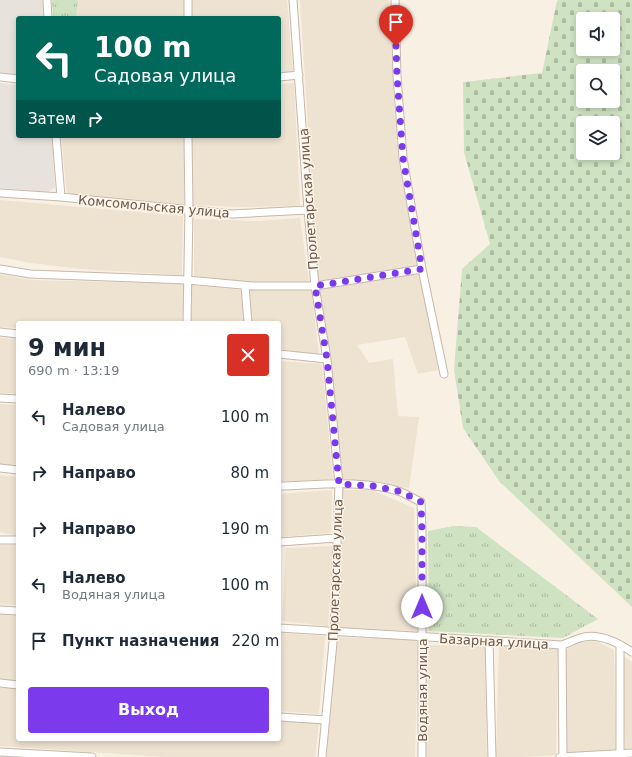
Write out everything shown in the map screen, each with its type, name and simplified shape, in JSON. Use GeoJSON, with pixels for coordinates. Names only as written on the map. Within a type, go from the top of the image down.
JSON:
{"type":"FeatureCollection","features":[{"type":"Feature","properties":{"kind":"street"},"geometry":{"type":"LineString","coordinates":[[47,0],[48,16]]}},
{"type":"Feature","properties":{"kind":"street"},"geometry":{"type":"LineString","coordinates":[[188,0],[188,16]]}},
{"type":"Feature","properties":{"kind":"street","name":"Пролетарская улица"},"geometry":{"type":"LineString","coordinates":[[293,0],[315,286],[327,359],[339,484],[334,632],[322,757]]}},
{"type":"Feature","properties":{"kind":"street"},"geometry":{"type":"LineString","coordinates":[[395,0],[397,76],[403,158],[422,269],[444,374]]}},
{"type":"Feature","properties":{"kind":"street"},"geometry":{"type":"LineString","coordinates":[[281,77],[299,75]]}},
{"type":"Feature","properties":{"kind":"street"},"geometry":{"type":"LineString","coordinates":[[0,77],[16,79]]}},
{"type":"Feature","properties":{"kind":"street"},"geometry":{"type":"LineString","coordinates":[[56,138],[60,197]]}},
{"type":"Feature","properties":{"kind":"street"},"geometry":{"type":"LineString","coordinates":[[187,321],[189,210],[188,138]]}},
{"type":"Feature","properties":{"kind":"street","name":"Комсомольская улица"},"geometry":{"type":"LineString","coordinates":[[0,193],[60,197],[232,214],[308,210]]}},
{"type":"Feature","properties":{"kind":"street"},"geometry":{"type":"LineString","coordinates":[[0,269],[30,274],[187,280],[245,286],[315,286],[422,269]]}},
{"type":"Feature","properties":{"kind":"street"},"geometry":{"type":"LineString","coordinates":[[245,286],[248,321]]}},
{"type":"Feature","properties":{"kind":"street"},"geometry":{"type":"LineString","coordinates":[[0,332],[16,334]]}},
{"type":"Feature","properties":{"kind":"street"},"geometry":{"type":"LineString","coordinates":[[281,354],[327,359]]}},
{"type":"Feature","properties":{"kind":"street"},"geometry":{"type":"LineString","coordinates":[[0,398],[16,399]]}},
{"type":"Feature","properties":{"kind":"street"},"geometry":{"type":"LineString","coordinates":[[0,468],[16,470]]}},
{"type":"Feature","properties":{"kind":"street"},"geometry":{"type":"LineString","coordinates":[[281,486],[339,484]]}},
{"type":"Feature","properties":{"kind":"street","name":"Водяная улица"},"geometry":{"type":"LineString","coordinates":[[339,484],[374,486],[402,492],[421,502],[422,757]]}},
{"type":"Feature","properties":{"kind":"street"},"geometry":{"type":"LineString","coordinates":[[281,542],[337,538]]}},
{"type":"Feature","properties":{"kind":"street"},"geometry":{"type":"LineString","coordinates":[[0,540],[16,540]]}},
{"type":"Feature","properties":{"kind":"street"},"geometry":{"type":"LineString","coordinates":[[0,610],[16,611]]}},
{"type":"Feature","properties":{"kind":"street","name":"Базарная улица"},"geometry":{"type":"LineString","coordinates":[[281,628],[562,645],[581,638],[590,637],[604,638],[632,652]]}},
{"type":"Feature","properties":{"kind":"street"},"geometry":{"type":"LineString","coordinates":[[489,640],[492,757]]}},
{"type":"Feature","properties":{"kind":"street"},"geometry":{"type":"LineString","coordinates":[[562,645],[563,757]]}},
{"type":"Feature","properties":{"kind":"street"},"geometry":{"type":"LineString","coordinates":[[620,645],[620,755]]}},
{"type":"Feature","properties":{"kind":"street"},"geometry":{"type":"LineString","coordinates":[[0,683],[16,685]]}},
{"type":"Feature","properties":{"kind":"street"},"geometry":{"type":"LineString","coordinates":[[281,717],[326,720]]}},
{"type":"Feature","properties":{"kind":"street"},"geometry":{"type":"LineString","coordinates":[[0,752],[92,757]]}},
{"type":"Feature","properties":{"kind":"street"},"geometry":{"type":"LineString","coordinates":[[560,757],[620,755],[632,753]]}},
{"type":"Feature","properties":{"kind":"shaded area"},"geometry":{"type":"Polygon","coordinates":[[[0,0],[44,0],[45,16],[16,16],[16,76],[0,74],[0,0]]]}},
{"type":"Feature","properties":{"kind":"shaded area"},"geometry":{"type":"Polygon","coordinates":[[[78,0],[184,0],[184,16],[76,16],[78,0]]]}},
{"type":"Feature","properties":{"kind":"shaded area"},"geometry":{"type":"Polygon","coordinates":[[[191,0],[287,0],[293,73],[281,74],[281,16],[191,16],[191,0]]]}},
{"type":"Feature","properties":{"kind":"shaded area"},"geometry":{"type":"Polygon","coordinates":[[[300,0],[389,0],[394,105],[399,163],[418,267],[318,283],[300,0]]]}},
{"type":"Feature","properties":{"kind":"shaded area"},"geometry":{"type":"Polygon","coordinates":[[[0,83],[16,85],[16,138],[52,138],[55,187],[48,192],[0,188],[0,83]]]}},
{"type":"Feature","properties":{"kind":"shaded area"},"geometry":{"type":"Polygon","coordinates":[[[294,83],[300,206],[243,207],[192,205],[191,138],[281,138],[281,84],[294,83]]]}},
{"type":"Feature","properties":{"kind":"shaded area"},"geometry":{"type":"Polygon","coordinates":[[[61,138],[184,138],[184,206],[67,195],[61,138]]]}},
{"type":"Feature","properties":{"kind":"shaded area"},"geometry":{"type":"Polygon","coordinates":[[[0,200],[183,216],[182,275],[81,269],[31,263],[0,257],[0,200]]]}},
{"type":"Feature","properties":{"kind":"shaded area"},"geometry":{"type":"Polygon","coordinates":[[[300,218],[309,282],[250,282],[194,276],[194,219],[260,221],[300,218]]]}},
{"type":"Feature","properties":{"kind":"shaded area"},"geometry":{"type":"Polygon","coordinates":[[[419,272],[438,370],[418,374],[405,337],[357,345],[369,363],[393,359],[398,416],[419,417],[409,488],[343,479],[332,368],[319,287],[419,272]]]}},
{"type":"Feature","properties":{"kind":"shaded area"},"geometry":{"type":"Polygon","coordinates":[[[0,274],[31,280],[185,284],[182,321],[16,321],[16,328],[0,327],[0,274]]]}},
{"type":"Feature","properties":{"kind":"shaded area"},"geometry":{"type":"Polygon","coordinates":[[[190,285],[242,290],[244,321],[189,321],[190,285]]]}},
{"type":"Feature","properties":{"kind":"shaded area"},"geometry":{"type":"Polygon","coordinates":[[[250,288],[311,288],[319,355],[281,349],[281,321],[251,321],[250,288]]]}},
{"type":"Feature","properties":{"kind":"shaded area"},"geometry":{"type":"Polygon","coordinates":[[[0,338],[16,339],[16,394],[0,393],[0,338]]]}},
{"type":"Feature","properties":{"kind":"shaded area"},"geometry":{"type":"Polygon","coordinates":[[[281,361],[322,364],[333,479],[281,482],[281,361]]]}},
{"type":"Feature","properties":{"kind":"shaded area"},"geometry":{"type":"Polygon","coordinates":[[[0,404],[16,405],[16,466],[0,464],[0,404]]]}},
{"type":"Feature","properties":{"kind":"shaded area"},"geometry":{"type":"Polygon","coordinates":[[[0,475],[16,477],[16,536],[0,532],[0,475]]]}},
{"type":"Feature","properties":{"kind":"shaded area"},"geometry":{"type":"Polygon","coordinates":[[[332,490],[331,533],[281,537],[281,494],[332,490]]]}},
{"type":"Feature","properties":{"kind":"shaded area"},"geometry":{"type":"Polygon","coordinates":[[[343,490],[372,490],[414,508],[417,631],[336,628],[343,490]]]}},
{"type":"Feature","properties":{"kind":"shaded area"},"geometry":{"type":"Polygon","coordinates":[[[0,545],[16,545],[16,605],[0,604],[0,545]]]}},
{"type":"Feature","properties":{"kind":"shaded area"},"geometry":{"type":"Polygon","coordinates":[[[333,546],[328,626],[282,621],[286,548],[333,546]]]}},
{"type":"Feature","properties":{"kind":"shaded area"},"geometry":{"type":"Polygon","coordinates":[[[0,613],[16,614],[16,682],[0,679],[0,613]]]}},
{"type":"Feature","properties":{"kind":"shaded area"},"geometry":{"type":"Polygon","coordinates":[[[281,633],[325,636],[319,714],[281,711],[281,633]]]}},
{"type":"Feature","properties":{"kind":"shaded area"},"geometry":{"type":"Polygon","coordinates":[[[336,637],[418,640],[415,757],[326,757],[336,637]]]}},
{"type":"Feature","properties":{"kind":"shaded area"},"geometry":{"type":"Polygon","coordinates":[[[584,640],[598,642],[614,650],[616,750],[567,752],[564,651],[584,640]]]}},
{"type":"Feature","properties":{"kind":"shaded area"},"geometry":{"type":"Polygon","coordinates":[[[507,643],[558,647],[556,755],[496,757],[499,646],[507,643]]]}},
{"type":"Feature","properties":{"kind":"shaded area"},"geometry":{"type":"Polygon","coordinates":[[[426,645],[485,646],[487,757],[425,757],[426,645]]]}},
{"type":"Feature","properties":{"kind":"shaded area"},"geometry":{"type":"Polygon","coordinates":[[[621,655],[632,662],[632,748],[625,749],[621,655]]]}},
{"type":"Feature","properties":{"kind":"shaded area"},"geometry":{"type":"Polygon","coordinates":[[[0,686],[16,688],[16,741],[281,741],[281,720],[319,723],[315,757],[166,757],[0,746],[0,686]]]}},
{"type":"Feature","properties":{"kind":"green space"},"geometry":{"type":"Polygon","coordinates":[[[52,0],[78,0],[76,16],[53,16],[52,0]]]}},
{"type":"Feature","properties":{"kind":"green space"},"geometry":{"type":"Polygon","coordinates":[[[632,0],[632,607],[499,481],[463,428],[454,370],[462,269],[490,244],[464,152],[463,82],[542,73],[557,1],[632,0]]]}},
{"type":"Feature","properties":{"kind":"green space"},"geometry":{"type":"Polygon","coordinates":[[[453,526],[476,527],[598,619],[563,638],[429,631],[428,531],[453,526]]]}},
{"type":"Feature","properties":{"kind":"route"},"geometry":{"type":"LineString","coordinates":[[396,46],[403,158],[422,269],[315,286],[327,359],[339,484],[374,486],[402,492],[421,502],[422,607]]}}]}
